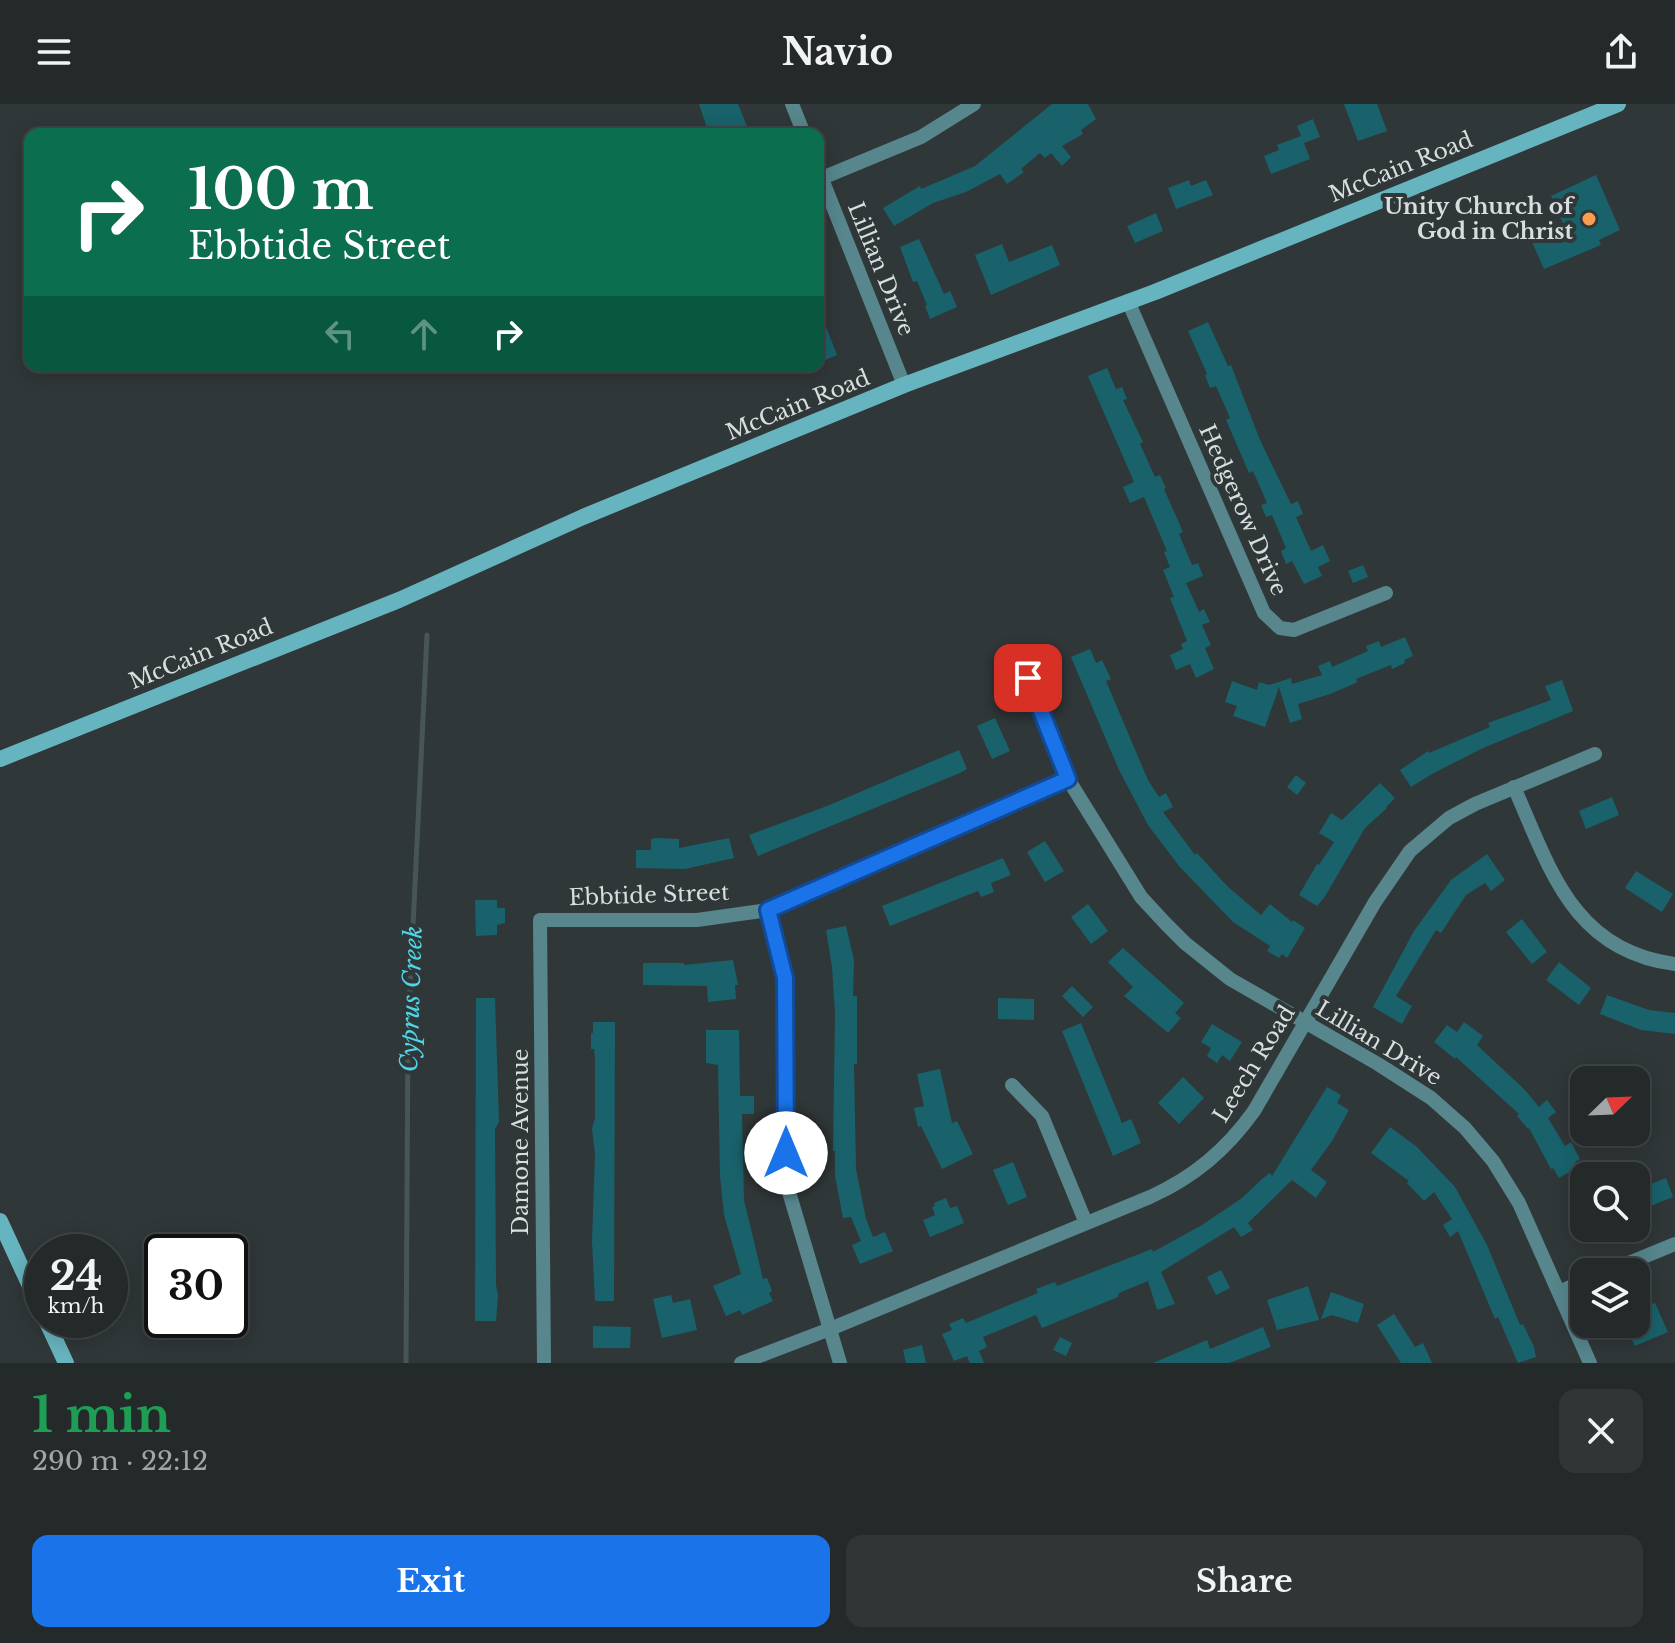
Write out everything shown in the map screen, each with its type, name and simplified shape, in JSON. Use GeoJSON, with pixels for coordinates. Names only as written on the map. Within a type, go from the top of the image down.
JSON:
{"type":"FeatureCollection","features":[{"type":"Feature","properties":{"kind":"street"},"geometry":{"type":"LineString","coordinates":[[792,104],[802,128]]}},
{"type":"Feature","properties":{"kind":"street"},"geometry":{"type":"LineString","coordinates":[[824,173],[921,137],[945,125],[974,104]]}},
{"type":"Feature","properties":{"kind":"street","name":"McCain Road"},"geometry":{"type":"LineString","coordinates":[[0,759],[399,600],[583,517],[904,385],[1128,301],[1618,104]]}},
{"type":"Feature","properties":{"kind":"street","name":"Lillian Drive"},"geometry":{"type":"LineString","coordinates":[[824,184],[904,385]]}},
{"type":"Feature","properties":{"kind":"street","name":"Hedgerow Drive"},"geometry":{"type":"LineString","coordinates":[[1128,301],[1264,613],[1280,628],[1294,630],[1386,593]]}},
{"type":"Feature","properties":{"kind":"street","name":"Lillian Drive"},"geometry":{"type":"LineString","coordinates":[[1028,678],[1068,779],[1141,897],[1165,923],[1230,979],[1431,1098],[1465,1128],[1493,1161],[1513,1192],[1590,1363]]}},
{"type":"Feature","properties":{"kind":"street","name":"Leech Road"},"geometry":{"type":"LineString","coordinates":[[741,1363],[1175,1185],[1218,1154],[1254,1111],[1375,902],[1410,851],[1449,818],[1475,804],[1595,754]]}},
{"type":"Feature","properties":{"kind":"street","name":"Ebbtide Street"},"geometry":{"type":"LineString","coordinates":[[540,920],[697,920],[768,910],[1068,779]]}},
{"type":"Feature","properties":{"kind":"street"},"geometry":{"type":"LineString","coordinates":[[1514,787],[1558,887],[1583,919],[1624,949],[1648,959],[1675,964]]}},
{"type":"Feature","properties":{"kind":"street"},"geometry":{"type":"LineString","coordinates":[[768,910],[785,978],[786,1182],[840,1363]]}},
{"type":"Feature","properties":{"kind":"street","name":"Damone Avenue"},"geometry":{"type":"LineString","coordinates":[[540,920],[544,1363]]}},
{"type":"Feature","properties":{"kind":"street"},"geometry":{"type":"LineString","coordinates":[[1012,1085],[1042,1116],[1086,1223]]}},
{"type":"Feature","properties":{"kind":"street"},"geometry":{"type":"LineString","coordinates":[[0,1221],[24,1273]]}},
{"type":"Feature","properties":{"kind":"street"},"geometry":{"type":"LineString","coordinates":[[1641,1258],[1675,1244]]}},
{"type":"Feature","properties":{"kind":"street"},"geometry":{"type":"LineString","coordinates":[[1559,1292],[1570,1287]]}},
{"type":"Feature","properties":{"kind":"street"},"geometry":{"type":"LineString","coordinates":[[54,1338],[66,1363]]}},
{"type":"Feature","properties":{"kind":"building"},"geometry":{"type":"Polygon","coordinates":[[[699,104],[738,104],[748,128],[707,128],[699,104]]]}},
{"type":"Feature","properties":{"kind":"building"},"geometry":{"type":"Polygon","coordinates":[[[1052,104],[1088,104],[1096,119],[1081,130],[1083,134],[1062,146],[1071,157],[1062,166],[1051,153],[1045,158],[1040,153],[1021,169],[1024,172],[1007,184],[1000,174],[966,192],[933,203],[894,226],[883,208],[920,186],[921,189],[975,166],[1052,104]]]}},
{"type":"Feature","properties":{"kind":"building"},"geometry":{"type":"Polygon","coordinates":[[[1344,104],[1377,104],[1387,131],[1358,141],[1344,104]]]}},
{"type":"Feature","properties":{"kind":"building"},"geometry":{"type":"Polygon","coordinates":[[[1313,119],[1320,137],[1304,143],[1310,159],[1271,174],[1264,156],[1279,150],[1277,145],[1301,136],[1297,126],[1313,119]]]}},
{"type":"Feature","properties":{"kind":"building","name":"Unity Church of God in Christ"},"geometry":{"type":"Polygon","coordinates":[[[1596,175],[1620,230],[1599,240],[1601,245],[1544,269],[1532,242],[1565,228],[1551,196],[1596,175]]]}},
{"type":"Feature","properties":{"kind":"building"},"geometry":{"type":"Polygon","coordinates":[[[1189,180],[1191,186],[1206,180],[1213,195],[1176,209],[1168,188],[1189,180]]]}},
{"type":"Feature","properties":{"kind":"building"},"geometry":{"type":"Polygon","coordinates":[[[1156,213],[1163,231],[1135,243],[1127,226],[1156,213]]]}},
{"type":"Feature","properties":{"kind":"building"},"geometry":{"type":"Polygon","coordinates":[[[919,239],[944,294],[950,291],[957,307],[930,319],[917,281],[913,282],[900,247],[919,239]]]}},
{"type":"Feature","properties":{"kind":"building"},"geometry":{"type":"Polygon","coordinates":[[[1002,244],[1009,262],[1052,245],[1060,265],[991,295],[975,255],[1002,244]]]}},
{"type":"Feature","properties":{"kind":"building"},"geometry":{"type":"Polygon","coordinates":[[[824,321],[837,355],[824,360],[824,321]]]}},
{"type":"Feature","properties":{"kind":"building"},"geometry":{"type":"Polygon","coordinates":[[[1208,322],[1228,366],[1231,365],[1260,440],[1291,504],[1298,501],[1303,514],[1296,517],[1311,551],[1323,545],[1330,561],[1318,567],[1322,576],[1304,584],[1292,561],[1286,564],[1281,551],[1286,548],[1272,515],[1266,517],[1261,505],[1267,503],[1253,471],[1249,473],[1226,420],[1230,418],[1216,386],[1210,388],[1188,331],[1208,322]]]}},
{"type":"Feature","properties":{"kind":"building"},"geometry":{"type":"Polygon","coordinates":[[[1107,368],[1116,389],[1122,387],[1127,399],[1123,400],[1143,442],[1140,444],[1155,477],[1160,475],[1166,488],[1192,565],[1198,563],[1203,576],[1186,583],[1199,612],[1204,609],[1210,622],[1202,625],[1211,645],[1205,648],[1214,669],[1196,678],[1190,664],[1176,670],[1170,655],[1183,649],[1181,644],[1187,641],[1163,570],[1170,567],[1164,552],[1167,551],[1144,497],[1130,503],[1123,487],[1134,482],[1088,376],[1107,368]]]}},
{"type":"Feature","properties":{"kind":"building"},"geometry":{"type":"Polygon","coordinates":[[[1363,565],[1368,577],[1353,583],[1348,571],[1363,565]]]}},
{"type":"Feature","properties":{"kind":"building"},"geometry":{"type":"Polygon","coordinates":[[[1405,637],[1413,656],[1404,660],[1405,663],[1392,669],[1391,665],[1330,694],[1298,704],[1302,719],[1290,723],[1279,687],[1265,727],[1233,716],[1237,706],[1225,702],[1232,681],[1257,690],[1259,682],[1269,685],[1291,678],[1292,684],[1322,675],[1318,666],[1330,661],[1332,667],[1368,651],[1366,646],[1379,641],[1381,647],[1405,637]]]}},
{"type":"Feature","properties":{"kind":"building"},"geometry":{"type":"Polygon","coordinates":[[[1090,649],[1096,663],[1102,660],[1111,679],[1106,681],[1148,780],[1159,797],[1166,793],[1173,807],[1163,812],[1195,855],[1197,853],[1227,886],[1261,915],[1270,904],[1292,922],[1305,928],[1287,958],[1282,954],[1279,958],[1267,951],[1270,946],[1233,922],[1179,866],[1148,825],[1119,770],[1071,657],[1090,649]]]}},
{"type":"Feature","properties":{"kind":"building"},"geometry":{"type":"Polygon","coordinates":[[[1562,680],[1573,711],[1483,748],[1411,787],[1400,770],[1428,751],[1490,727],[1488,723],[1551,700],[1545,686],[1562,680]]]}},
{"type":"Feature","properties":{"kind":"building"},"geometry":{"type":"Polygon","coordinates":[[[995,718],[1010,751],[992,759],[977,726],[995,718]]]}},
{"type":"Feature","properties":{"kind":"building"},"geometry":{"type":"Polygon","coordinates":[[[959,750],[967,769],[960,773],[758,856],[749,835],[959,750]]]}},
{"type":"Feature","properties":{"kind":"building"},"geometry":{"type":"Polygon","coordinates":[[[1296,775],[1306,783],[1297,795],[1287,787],[1296,775]]]}},
{"type":"Feature","properties":{"kind":"building"},"geometry":{"type":"Polygon","coordinates":[[[1380,783],[1395,798],[1365,828],[1324,898],[1317,906],[1299,895],[1334,842],[1319,833],[1331,813],[1342,820],[1380,783]]]}},
{"type":"Feature","properties":{"kind":"building"},"geometry":{"type":"Polygon","coordinates":[[[1612,797],[1619,815],[1586,829],[1579,811],[1612,797]]]}},
{"type":"Feature","properties":{"kind":"building"},"geometry":{"type":"Polygon","coordinates":[[[729,838],[734,858],[685,869],[636,868],[636,850],[651,850],[651,839],[679,839],[679,848],[729,838]]]}},
{"type":"Feature","properties":{"kind":"building"},"geometry":{"type":"Polygon","coordinates":[[[1045,841],[1064,871],[1045,882],[1027,852],[1045,841]]]}},
{"type":"Feature","properties":{"kind":"building"},"geometry":{"type":"Polygon","coordinates":[[[1487,854],[1505,880],[1491,891],[1485,883],[1466,895],[1441,933],[1436,930],[1396,996],[1412,1006],[1402,1024],[1373,1007],[1414,931],[1451,880],[1487,854]]]}},
{"type":"Feature","properties":{"kind":"building"},"geometry":{"type":"Polygon","coordinates":[[[1003,858],[1011,875],[991,883],[994,892],[981,897],[978,891],[890,926],[882,906],[1003,858]]]}},
{"type":"Feature","properties":{"kind":"building"},"geometry":{"type":"Polygon","coordinates":[[[1636,871],[1673,894],[1662,912],[1625,888],[1636,871]]]}},
{"type":"Feature","properties":{"kind":"building"},"geometry":{"type":"Polygon","coordinates":[[[475,900],[497,900],[497,908],[505,908],[505,923],[497,925],[497,935],[476,936],[475,900]]]}},
{"type":"Feature","properties":{"kind":"building"},"geometry":{"type":"Polygon","coordinates":[[[1088,904],[1108,931],[1091,944],[1071,917],[1088,904]]]}},
{"type":"Feature","properties":{"kind":"building"},"geometry":{"type":"Polygon","coordinates":[[[1522,919],[1547,952],[1532,964],[1506,932],[1522,919]]]}},
{"type":"Feature","properties":{"kind":"building"},"geometry":{"type":"Polygon","coordinates":[[[846,926],[854,960],[853,996],[857,996],[857,1064],[854,1064],[856,1169],[866,1219],[873,1237],[885,1232],[893,1251],[860,1264],[852,1245],[861,1241],[851,1217],[843,1218],[833,1151],[835,1013],[826,930],[846,926]]]}},
{"type":"Feature","properties":{"kind":"building"},"geometry":{"type":"Polygon","coordinates":[[[1123,948],[1184,1003],[1175,1013],[1181,1018],[1168,1033],[1124,996],[1133,987],[1108,962],[1123,948]]]}},
{"type":"Feature","properties":{"kind":"building"},"geometry":{"type":"Polygon","coordinates":[[[733,960],[738,985],[735,985],[736,999],[708,1002],[707,986],[643,985],[643,963],[684,965],[733,960]]]}},
{"type":"Feature","properties":{"kind":"building"},"geometry":{"type":"Polygon","coordinates":[[[1559,962],[1591,988],[1579,1005],[1546,980],[1559,962]]]}},
{"type":"Feature","properties":{"kind":"building"},"geometry":{"type":"Polygon","coordinates":[[[1072,986],[1093,1007],[1083,1017],[1062,996],[1072,986]]]}},
{"type":"Feature","properties":{"kind":"building"},"geometry":{"type":"Polygon","coordinates":[[[1607,995],[1649,1010],[1675,1013],[1675,1034],[1641,1030],[1600,1014],[1607,995]]]}},
{"type":"Feature","properties":{"kind":"building"},"geometry":{"type":"Polygon","coordinates":[[[476,998],[495,998],[499,1122],[495,1129],[496,1321],[475,1321],[476,998]]]}},
{"type":"Feature","properties":{"kind":"building"},"geometry":{"type":"Polygon","coordinates":[[[998,998],[1034,999],[1034,1020],[998,1019],[998,998]]]}},
{"type":"Feature","properties":{"kind":"building"},"geometry":{"type":"Polygon","coordinates":[[[593,1022],[615,1022],[614,1301],[595,1301],[592,1241],[595,1154],[592,1129],[595,1118],[595,1058],[594,1049],[591,1049],[593,1022]]]}},
{"type":"Feature","properties":{"kind":"building"},"geometry":{"type":"Polygon","coordinates":[[[1464,1022],[1483,1036],[1477,1045],[1539,1107],[1547,1100],[1556,1112],[1548,1118],[1565,1146],[1570,1143],[1580,1159],[1570,1162],[1570,1172],[1559,1178],[1529,1128],[1517,1116],[1519,1114],[1456,1057],[1434,1042],[1447,1025],[1457,1032],[1464,1022]]]}},
{"type":"Feature","properties":{"kind":"building"},"geometry":{"type":"Polygon","coordinates":[[[1081,1023],[1122,1123],[1131,1119],[1141,1143],[1113,1156],[1062,1031],[1081,1023]]]}},
{"type":"Feature","properties":{"kind":"building"},"geometry":{"type":"Polygon","coordinates":[[[1212,1024],[1242,1042],[1230,1061],[1222,1055],[1217,1063],[1207,1056],[1211,1048],[1201,1042],[1212,1024]]]}},
{"type":"Feature","properties":{"kind":"building"},"geometry":{"type":"Polygon","coordinates":[[[706,1030],[739,1030],[740,1096],[754,1096],[754,1114],[742,1114],[744,1200],[763,1279],[767,1278],[773,1301],[742,1315],[740,1310],[726,1316],[713,1286],[741,1274],[724,1215],[720,1176],[718,1065],[706,1063],[706,1030]]]}},
{"type":"Feature","properties":{"kind":"building"},"geometry":{"type":"Polygon","coordinates":[[[940,1069],[952,1123],[957,1121],[973,1154],[942,1169],[921,1126],[918,1127],[914,1108],[924,1106],[917,1074],[940,1069]]]}},
{"type":"Feature","properties":{"kind":"building"},"geometry":{"type":"Polygon","coordinates":[[[1183,1077],[1204,1098],[1179,1124],[1158,1103],[1183,1077]]]}},
{"type":"Feature","properties":{"kind":"building"},"geometry":{"type":"Polygon","coordinates":[[[1327,1087],[1341,1095],[1337,1103],[1349,1110],[1311,1170],[1327,1182],[1316,1198],[1292,1180],[1248,1223],[1253,1230],[1241,1237],[1234,1227],[1161,1272],[1175,1304],[1157,1310],[1148,1281],[1119,1293],[1118,1297],[1042,1328],[1036,1315],[983,1337],[987,1347],[979,1351],[984,1363],[970,1363],[967,1356],[954,1361],[942,1334],[952,1330],[949,1324],[963,1318],[966,1323],[1038,1293],[1036,1289],[1055,1282],[1057,1286],[1152,1249],[1153,1252],[1202,1225],[1242,1198],[1270,1173],[1272,1176],[1327,1087]]]}},
{"type":"Feature","properties":{"kind":"building"},"geometry":{"type":"Polygon","coordinates":[[[1390,1127],[1417,1147],[1455,1187],[1487,1245],[1536,1357],[1518,1363],[1498,1317],[1495,1319],[1458,1231],[1450,1237],[1443,1225],[1452,1219],[1434,1192],[1424,1201],[1407,1183],[1409,1181],[1371,1153],[1390,1127]]]}},
{"type":"Feature","properties":{"kind":"building"},"geometry":{"type":"Polygon","coordinates":[[[1013,1162],[1027,1197],[1008,1205],[993,1170],[1013,1162]]]}},
{"type":"Feature","properties":{"kind":"building"},"geometry":{"type":"Polygon","coordinates":[[[1666,1178],[1673,1197],[1650,1206],[1650,1184],[1666,1178]]]}},
{"type":"Feature","properties":{"kind":"building"},"geometry":{"type":"Polygon","coordinates":[[[946,1198],[950,1208],[957,1206],[964,1223],[930,1237],[923,1220],[935,1215],[934,1203],[946,1198]]]}},
{"type":"Feature","properties":{"kind":"building"},"geometry":{"type":"Polygon","coordinates":[[[1221,1270],[1230,1288],[1216,1295],[1207,1277],[1221,1270]]]}},
{"type":"Feature","properties":{"kind":"building"},"geometry":{"type":"Polygon","coordinates":[[[1308,1286],[1319,1320],[1277,1330],[1267,1300],[1308,1286]]]}},
{"type":"Feature","properties":{"kind":"building"},"geometry":{"type":"Polygon","coordinates":[[[1331,1292],[1364,1304],[1358,1323],[1332,1315],[1321,1319],[1331,1292]]]}},
{"type":"Feature","properties":{"kind":"building"},"geometry":{"type":"Polygon","coordinates":[[[671,1295],[673,1303],[690,1299],[697,1330],[662,1338],[653,1299],[671,1295]]]}},
{"type":"Feature","properties":{"kind":"building"},"geometry":{"type":"Polygon","coordinates":[[[1655,1303],[1668,1332],[1635,1346],[1631,1338],[1650,1338],[1650,1305],[1655,1303]]]}},
{"type":"Feature","properties":{"kind":"building"},"geometry":{"type":"Polygon","coordinates":[[[1394,1314],[1415,1347],[1423,1343],[1432,1363],[1401,1363],[1377,1325],[1394,1314]]]}},
{"type":"Feature","properties":{"kind":"building"},"geometry":{"type":"Polygon","coordinates":[[[593,1326],[631,1327],[630,1348],[593,1348],[593,1326]]]}},
{"type":"Feature","properties":{"kind":"building"},"geometry":{"type":"Polygon","coordinates":[[[1263,1327],[1271,1347],[1229,1363],[1153,1363],[1207,1340],[1210,1349],[1263,1327]]]}},
{"type":"Feature","properties":{"kind":"building"},"geometry":{"type":"Polygon","coordinates":[[[1060,1337],[1072,1343],[1066,1356],[1053,1350],[1060,1337]]]}},
{"type":"Feature","properties":{"kind":"building"},"geometry":{"type":"Polygon","coordinates":[[[922,1345],[926,1363],[906,1363],[903,1350],[922,1345]]]}},
{"type":"Feature","properties":{"kind":"waterway","name":"Cyprus Creek"},"geometry":{"type":"LineString","coordinates":[[406,1363],[408,1030],[427,635]]}},
{"type":"Feature","properties":{"kind":"place","name":"Unity Church of God in Christ"},"geometry":{"type":"Point","coordinates":[1589,219]}},
{"type":"Feature","properties":{"kind":"route"},"geometry":{"type":"LineString","coordinates":[[786,1153],[785,978],[768,910],[1068,779],[1028,678]]}}]}
